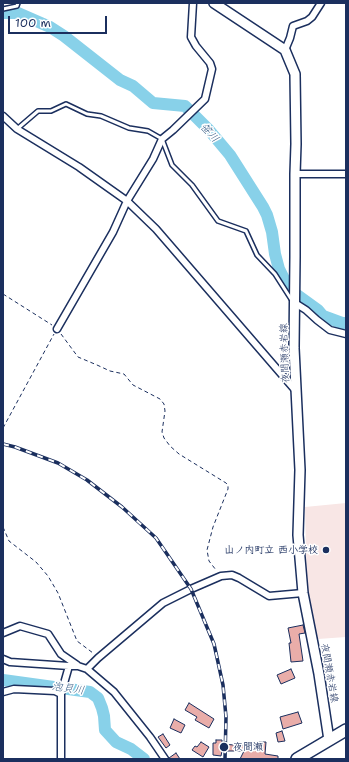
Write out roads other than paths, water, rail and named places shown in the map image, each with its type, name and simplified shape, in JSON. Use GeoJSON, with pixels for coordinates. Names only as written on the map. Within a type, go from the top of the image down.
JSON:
{"type":"FeatureCollection","features":[{"type":"Feature","properties":{"kind":"highway"},"geometry":{"type":"LineString","coordinates":[[297,759],[346,730]]}},
{"type":"Feature","properties":{"kind":"main road"},"geometry":{"type":"LineString","coordinates":[[214,3],[285,50]]}},
{"type":"Feature","properties":{"kind":"main road","name":"夜間瀬赤岩線"},"geometry":{"type":"LineString","coordinates":[[285,50],[295,74],[296,144],[294,348],[300,470],[298,535],[302,593],[319,674],[329,740]]}},
{"type":"Feature","properties":{"kind":"street"},"geometry":{"type":"LineString","coordinates":[[57,329],[113,232],[127,201],[153,159],[162,138],[173,130],[206,99],[212,69],[210,63],[196,46],[191,36],[193,3]]}},
{"type":"Feature","properties":{"kind":"street"},"geometry":{"type":"LineString","coordinates":[[285,50],[294,26],[308,21],[321,3]]}},
{"type":"Feature","properties":{"kind":"street"},"geometry":{"type":"LineString","coordinates":[[3,116],[17,129],[78,167],[127,201],[156,229],[297,392]]}},
{"type":"Feature","properties":{"kind":"street"},"geometry":{"type":"LineString","coordinates":[[295,174],[346,174]]}},
{"type":"Feature","properties":{"kind":"street"},"geometry":{"type":"LineString","coordinates":[[295,301],[330,330],[346,334]]}},
{"type":"Feature","properties":{"kind":"street"},"geometry":{"type":"LineString","coordinates":[[87,669],[163,603],[221,576],[232,575],[269,596],[302,593]]}},
{"type":"Feature","properties":{"kind":"street"},"geometry":{"type":"LineString","coordinates":[[3,633],[20,626],[48,634],[61,654],[78,666],[87,669],[114,692],[150,737],[165,759]]}},
{"type":"Feature","properties":{"kind":"street"},"geometry":{"type":"LineString","coordinates":[[3,659],[10,662],[78,666]]}},
{"type":"Feature","properties":{"kind":"street"},"geometry":{"type":"LineString","coordinates":[[61,759],[62,693],[69,666]]}},
{"type":"Feature","properties":{"kind":"street"},"geometry":{"type":"LineString","coordinates":[[3,692],[14,689],[55,691],[62,693]]}},
{"type":"Feature","properties":{"kind":"lane"},"geometry":{"type":"LineString","coordinates":[[3,9],[17,6],[18,3]]}},
{"type":"Feature","properties":{"kind":"lane"},"geometry":{"type":"LineString","coordinates":[[17,129],[38,111],[51,111],[66,104],[87,114],[101,116],[129,128],[148,132],[162,138],[172,165],[192,185],[218,221],[246,231],[257,255],[295,301]]}},
{"type":"Feature","properties":{"kind":"waterway","name":"笹川"},"geometry":{"type":"LineString","coordinates":[[3,13],[18,13],[50,27],[64,36],[120,80],[133,86],[153,103],[185,106],[209,130],[230,155],[263,207],[272,232],[279,269],[289,289],[318,310],[323,316],[346,323]]}},
{"type":"Feature","properties":{"kind":"waterway","name":"泡貝川"},"geometry":{"type":"LineString","coordinates":[[3,680],[90,692],[98,698],[102,708],[105,730],[116,742],[131,749],[144,759]]}},
{"type":"Feature","properties":{"kind":"railway"},"geometry":{"type":"LineString","coordinates":[[3,444],[58,463],[87,480],[122,507],[156,538],[191,589],[214,644],[223,685],[226,717],[225,759]]}},
{"type":"Feature","properties":{"kind":"place","name":"山ノ内町立 西小学校"},"geometry":{"type":"Point","coordinates":[326,550]}},
{"type":"Feature","properties":{"kind":"place","name":"夜間瀬"},"geometry":{"type":"Point","coordinates":[224,747]}}]}
